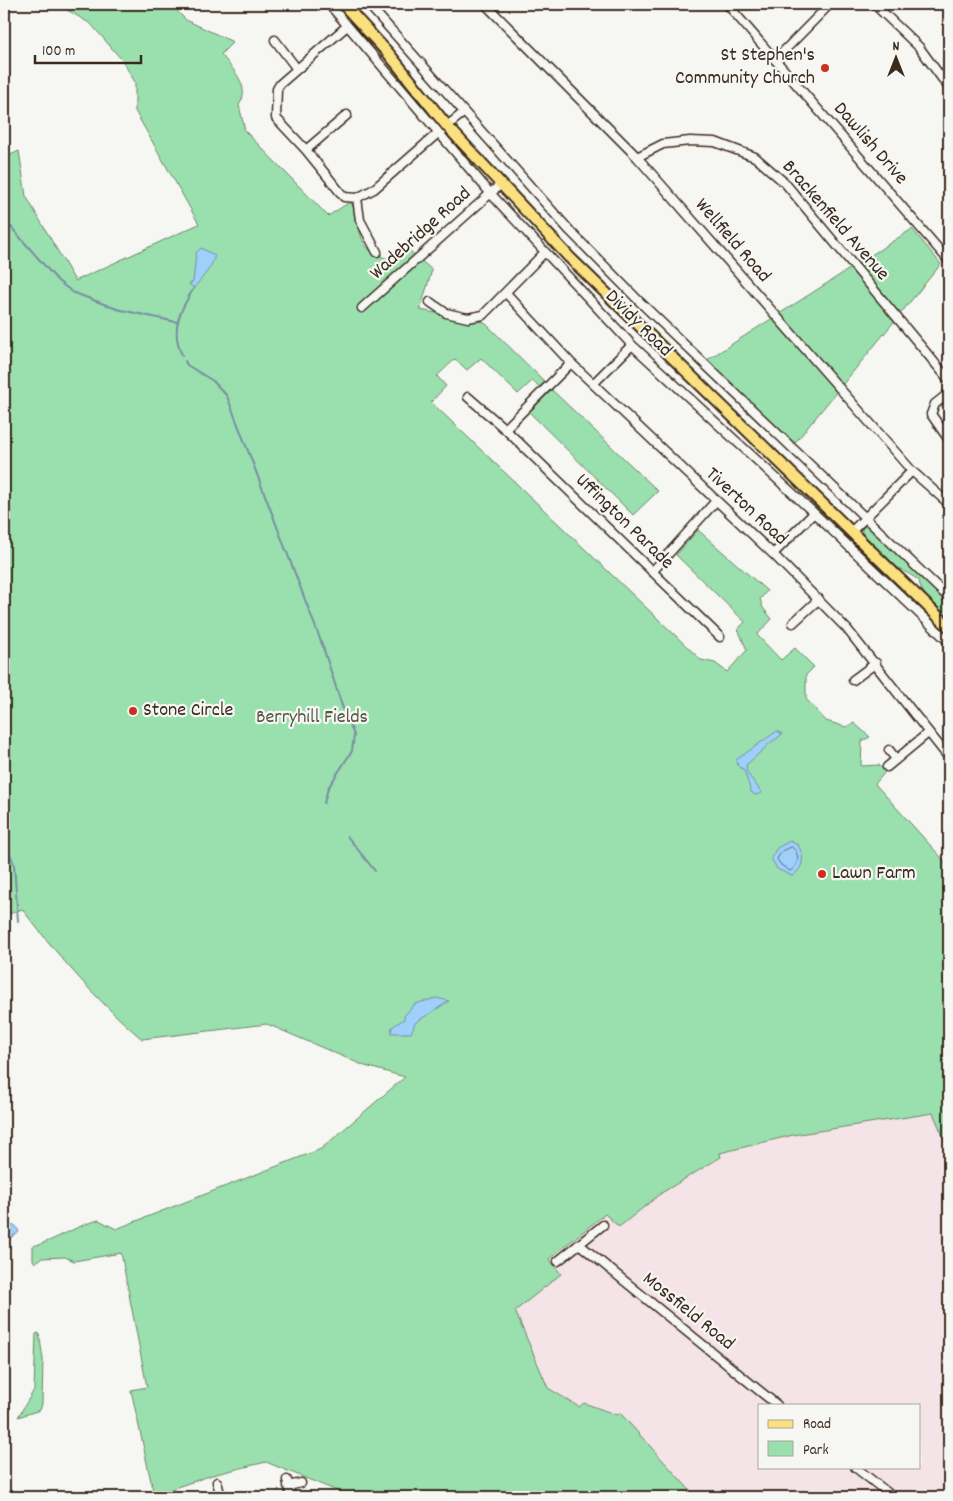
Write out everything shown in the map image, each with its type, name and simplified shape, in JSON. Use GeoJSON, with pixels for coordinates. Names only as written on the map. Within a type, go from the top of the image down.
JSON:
{"type":"FeatureCollection","features":[{"type":"Feature","properties":{"kind":"main road","name":"Dividy Road"},"geometry":{"type":"LineString","coordinates":[[343,4],[389,54],[443,130],[501,184],[569,257],[949,627]]}},
{"type":"Feature","properties":{"kind":"street","name":"Dividy Road"},"geometry":{"type":"LineString","coordinates":[[329,4],[443,130],[491,194],[632,345],[814,513],[949,642]]}},
{"type":"Feature","properties":{"kind":"street","name":"Dividy Road"},"geometry":{"type":"LineString","coordinates":[[368,4],[570,231],[641,303],[949,598]]}},
{"type":"Feature","properties":{"kind":"street","name":"Wellfield Road"},"geometry":{"type":"LineString","coordinates":[[485,4],[637,156],[912,471],[949,504]]}},
{"type":"Feature","properties":{"kind":"street","name":"Dawlish Drive"},"geometry":{"type":"LineString","coordinates":[[727,4],[949,261]]}},
{"type":"Feature","properties":{"kind":"street"},"geometry":{"type":"LineString","coordinates":[[775,60],[830,4]]}},
{"type":"Feature","properties":{"kind":"street"},"geometry":{"type":"LineString","coordinates":[[874,4],[919,47],[949,88]]}},
{"type":"Feature","properties":{"kind":"street"},"geometry":{"type":"LineString","coordinates":[[347,26],[277,89],[276,118],[306,150],[344,197],[357,198],[374,189],[463,113]]}},
{"type":"Feature","properties":{"kind":"street"},"geometry":{"type":"LineString","coordinates":[[275,40],[297,69]]}},
{"type":"Feature","properties":{"kind":"street"},"geometry":{"type":"LineString","coordinates":[[306,150],[347,116]]}},
{"type":"Feature","properties":{"kind":"street","name":"Brackenfield Avenue"},"geometry":{"type":"LineString","coordinates":[[637,156],[664,144],[690,140],[715,142],[755,157],[785,183],[949,380]]}},
{"type":"Feature","properties":{"kind":"street","name":"Wadebridge Road"},"geometry":{"type":"LineString","coordinates":[[362,308],[501,184]]}},
{"type":"Feature","properties":{"kind":"street"},"geometry":{"type":"LineString","coordinates":[[357,198],[360,220],[377,252]]}},
{"type":"Feature","properties":{"kind":"street"},"geometry":{"type":"LineString","coordinates":[[430,302],[446,313],[468,318],[483,315],[495,300],[506,293],[545,252]]}},
{"type":"Feature","properties":{"kind":"street","name":"Tiverton Road"},"geometry":{"type":"LineString","coordinates":[[506,293],[571,363],[715,502],[773,554],[848,629],[949,758]]}},
{"type":"Feature","properties":{"kind":"street"},"geometry":{"type":"LineString","coordinates":[[593,384],[632,345]]}},
{"type":"Feature","properties":{"kind":"street"},"geometry":{"type":"LineString","coordinates":[[505,429],[571,363]]}},
{"type":"Feature","properties":{"kind":"street"},"geometry":{"type":"LineString","coordinates":[[949,393],[935,404],[931,414],[949,440]]}},
{"type":"Feature","properties":{"kind":"street","name":"Uffington Parade"},"geometry":{"type":"LineString","coordinates":[[468,398],[505,429],[720,637]]}},
{"type":"Feature","properties":{"kind":"street"},"geometry":{"type":"LineString","coordinates":[[851,532],[912,471]]}},
{"type":"Feature","properties":{"kind":"street"},"geometry":{"type":"LineString","coordinates":[[652,572],[715,502]]}},
{"type":"Feature","properties":{"kind":"street"},"geometry":{"type":"LineString","coordinates":[[773,554],[814,513]]}},
{"type":"Feature","properties":{"kind":"street"},"geometry":{"type":"LineString","coordinates":[[793,623],[818,599]]}},
{"type":"Feature","properties":{"kind":"street"},"geometry":{"type":"LineString","coordinates":[[853,680],[876,663]]}},
{"type":"Feature","properties":{"kind":"street"},"geometry":{"type":"LineString","coordinates":[[887,767],[928,733]]}},
{"type":"Feature","properties":{"kind":"street"},"geometry":{"type":"LineString","coordinates":[[889,750],[896,758]]}},
{"type":"Feature","properties":{"kind":"street"},"geometry":{"type":"LineString","coordinates":[[558,1261],[603,1225]]}},
{"type":"Feature","properties":{"kind":"street","name":"Mossfield Road"},"geometry":{"type":"LineString","coordinates":[[579,1244],[776,1404]]}},
{"type":"Feature","properties":{"kind":"street"},"geometry":{"type":"LineString","coordinates":[[856,1468],[893,1497]]}},
{"type":"Feature","properties":{"kind":"street"},"geometry":{"type":"LineString","coordinates":[[217,1482],[221,1497]]}},
{"type":"Feature","properties":{"kind":"street"},"geometry":{"type":"LineString","coordinates":[[291,1497],[288,1483],[300,1483]]}},
{"type":"Feature","properties":{"kind":"shaded area"},"geometry":{"type":"Polygon","coordinates":[[[933,1113],[949,1150],[949,1497],[696,1497],[617,1415],[585,1403],[579,1407],[548,1388],[514,1311],[561,1274],[549,1259],[606,1214],[620,1227],[663,1192],[721,1157],[720,1153],[793,1135],[933,1113]]]}},
{"type":"Feature","properties":{"kind":"green space","name":"Berryhill Fields"},"geometry":{"type":"Polygon","coordinates":[[[57,4],[170,4],[186,20],[233,42],[221,54],[242,85],[243,92],[239,105],[245,131],[328,216],[350,202],[356,213],[360,234],[366,246],[373,252],[389,259],[404,246],[432,270],[420,310],[484,322],[545,382],[540,387],[532,381],[518,394],[481,358],[467,370],[455,359],[437,376],[446,386],[431,402],[701,660],[715,663],[727,672],[747,650],[738,629],[745,622],[676,555],[698,530],[767,591],[760,599],[763,608],[772,619],[757,635],[781,660],[795,648],[814,667],[806,675],[806,699],[826,721],[846,727],[854,723],[870,737],[862,741],[861,766],[879,765],[885,772],[875,784],[949,866],[949,1150],[933,1113],[793,1135],[720,1153],[721,1157],[663,1192],[619,1227],[605,1214],[549,1259],[561,1274],[515,1311],[548,1388],[579,1407],[584,1403],[617,1415],[620,1413],[696,1497],[352,1497],[266,1462],[212,1475],[154,1495],[131,1390],[147,1387],[121,1253],[74,1261],[65,1257],[42,1258],[35,1263],[33,1260],[33,1246],[50,1241],[82,1225],[99,1220],[116,1229],[321,1149],[405,1077],[365,1066],[267,1024],[142,1039],[109,1009],[79,977],[22,909],[4,916],[4,158],[19,151],[26,196],[75,281],[199,224],[135,111],[135,82],[122,60],[91,24],[57,4]]]}},
{"type":"Feature","properties":{"kind":"green space"},"geometry":{"type":"Polygon","coordinates":[[[912,229],[941,264],[794,444],[707,360],[912,229]]]}},
{"type":"Feature","properties":{"kind":"green space"},"geometry":{"type":"Polygon","coordinates":[[[552,390],[658,491],[633,515],[529,412],[552,390]]]}},
{"type":"Feature","properties":{"kind":"green space"},"geometry":{"type":"Polygon","coordinates":[[[867,524],[949,603],[949,619],[926,596],[919,580],[897,567],[862,533],[862,529],[867,524]]]}},
{"type":"Feature","properties":{"kind":"green space"},"geometry":{"type":"Polygon","coordinates":[[[39,1333],[43,1359],[42,1404],[40,1410],[18,1417],[34,1390],[36,1334],[39,1333]]]}},
{"type":"Feature","properties":{"kind":"water"},"geometry":{"type":"Polygon","coordinates":[[[201,248],[214,255],[214,258],[207,272],[194,288],[189,284],[193,282],[196,253],[201,248]]]}},
{"type":"Feature","properties":{"kind":"water"},"geometry":{"type":"Polygon","coordinates":[[[777,731],[782,734],[746,765],[747,773],[762,793],[756,795],[751,792],[744,770],[738,766],[736,760],[777,731]]]}},
{"type":"Feature","properties":{"kind":"water"},"geometry":{"type":"Polygon","coordinates":[[[790,841],[798,845],[802,854],[801,866],[792,876],[777,869],[771,858],[777,848],[790,841]]]}},
{"type":"Feature","properties":{"kind":"water"},"geometry":{"type":"Polygon","coordinates":[[[436,998],[449,1001],[415,1023],[411,1033],[391,1033],[392,1027],[404,1019],[404,1016],[415,1004],[436,998]]]}},
{"type":"Feature","properties":{"kind":"water"},"geometry":{"type":"Polygon","coordinates":[[[9,1225],[16,1226],[19,1232],[4,1242],[4,1231],[9,1225]]]}},
{"type":"Feature","properties":{"kind":"waterway"},"geometry":{"type":"LineString","coordinates":[[4,219],[58,281],[71,291]]}},
{"type":"Feature","properties":{"kind":"waterway"},"geometry":{"type":"LineString","coordinates":[[182,355],[178,346],[178,320],[194,288]]}},
{"type":"Feature","properties":{"kind":"waterway"},"geometry":{"type":"LineString","coordinates":[[72,292],[117,309],[176,322]]}},
{"type":"Feature","properties":{"kind":"waterway"},"geometry":{"type":"LineString","coordinates":[[185,361],[187,365],[213,381],[227,396],[322,644],[342,706],[354,735],[352,751],[328,788],[324,803]]}},
{"type":"Feature","properties":{"kind":"waterway"},"geometry":{"type":"LineString","coordinates":[[347,836],[375,871]]}},
{"type":"Feature","properties":{"kind":"waterway"},"geometry":{"type":"LineString","coordinates":[[4,839],[14,864],[18,921]]}},
{"type":"Feature","properties":{"kind":"place","name":"St Stephen's Community Church"},"geometry":{"type":"Point","coordinates":[825,68]}},
{"type":"Feature","properties":{"kind":"place","name":"Stone Circle"},"geometry":{"type":"Point","coordinates":[133,711]}},
{"type":"Feature","properties":{"kind":"place","name":"Lawn Farm"},"geometry":{"type":"Point","coordinates":[822,874]}}]}
